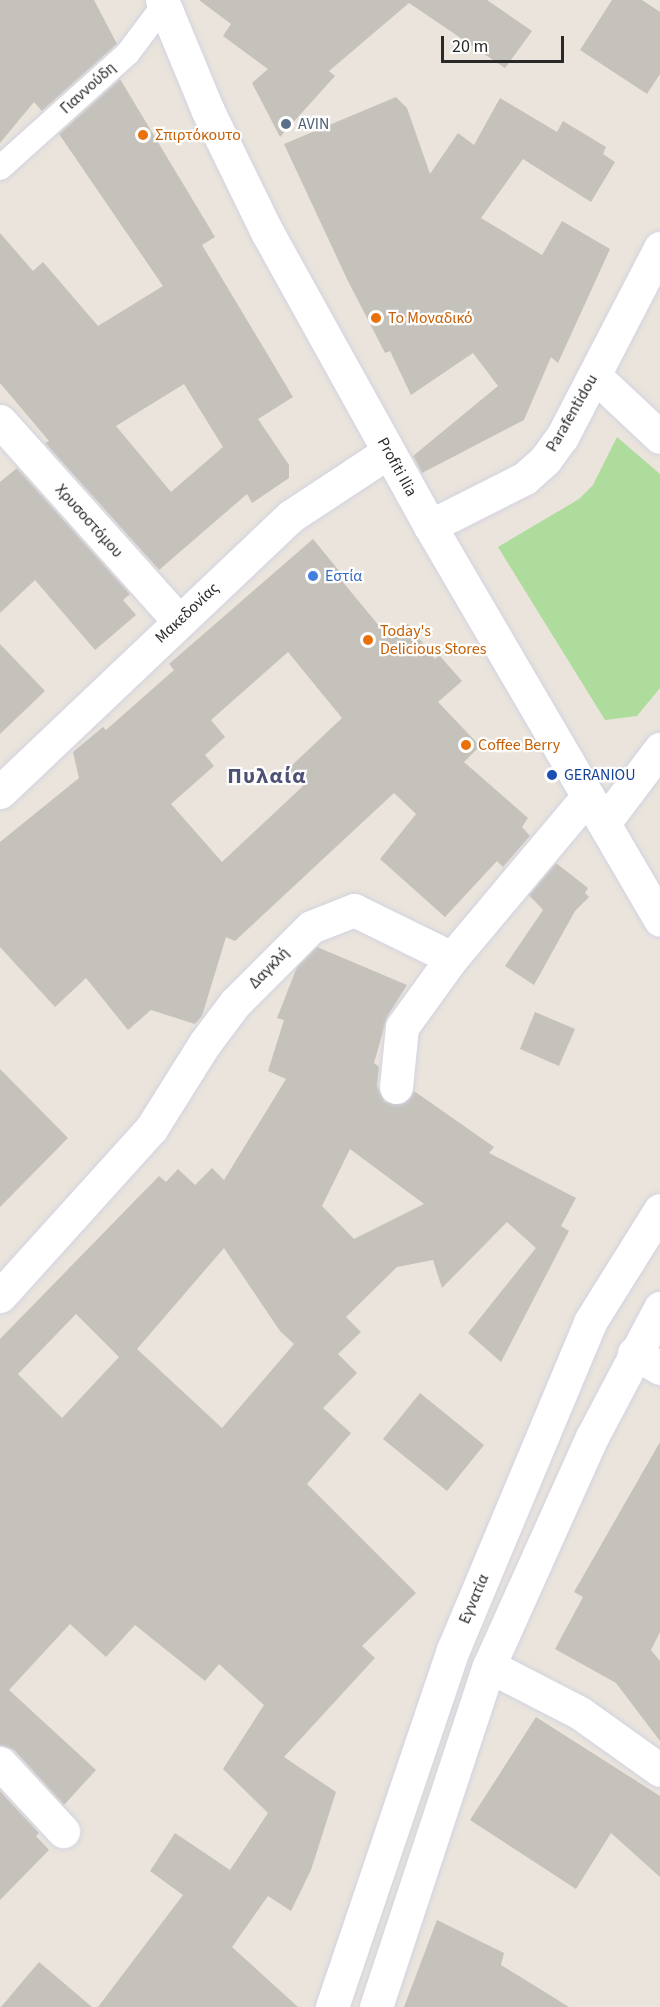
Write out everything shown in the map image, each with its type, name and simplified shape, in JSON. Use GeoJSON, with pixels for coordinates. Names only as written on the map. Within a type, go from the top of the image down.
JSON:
{"type":"FeatureCollection","features":[{"type":"Feature","properties":{"kind":"street","name":"Profiti Ilia"},"geometry":{"type":"LineString","coordinates":[[164,2],[243,185],[388,452],[660,920]]}},
{"type":"Feature","properties":{"kind":"street","name":"Parafentidou"},"geometry":{"type":"LineString","coordinates":[[430,526],[539,467],[562,437],[660,248]]}},
{"type":"Feature","properties":{"kind":"street"},"geometry":{"type":"LineString","coordinates":[[594,376],[660,437]]}},
{"type":"Feature","properties":{"kind":"street","name":"Χρυσοστόμου"},"geometry":{"type":"LineString","coordinates":[[0,421],[179,621]]}},
{"type":"Feature","properties":{"kind":"street","name":"Μακεδονίας"},"geometry":{"type":"LineString","coordinates":[[0,792],[297,511],[388,452]]}},
{"type":"Feature","properties":{"kind":"street"},"geometry":{"type":"LineString","coordinates":[[396,1087],[402,1028],[452,958],[596,810],[660,749]]}},
{"type":"Feature","properties":{"kind":"street","name":"Δαγκλή"},"geometry":{"type":"LineString","coordinates":[[0,1296],[151,1129],[205,1043],[236,1003],[311,927],[354,910],[452,958]]}},
{"type":"Feature","properties":{"kind":"street","name":"Εγνατία"},"geometry":{"type":"LineString","coordinates":[[332,2007],[453,1650],[590,1322],[660,1210]]}},
{"type":"Feature","properties":{"kind":"street"},"geometry":{"type":"LineString","coordinates":[[376,2007],[489,1666],[647,1361],[660,1308]]}},
{"type":"Feature","properties":{"kind":"street"},"geometry":{"type":"LineString","coordinates":[[489,1666],[588,1718],[660,1770]]}},
{"type":"Feature","properties":{"kind":"street"},"geometry":{"type":"LineString","coordinates":[[0,1763],[63,1831]]}},
{"type":"Feature","properties":{"kind":"lane","name":"Γιαννούδη"},"geometry":{"type":"LineString","coordinates":[[0,168],[128,52],[164,2]]}},
{"type":"Feature","properties":{"kind":"green space"},"geometry":{"type":"Polygon","coordinates":[[[617,437],[660,474],[660,688],[637,716],[605,720],[498,547],[579,499],[593,485],[617,437]]]}},
{"type":"Feature","properties":{"kind":"building"},"geometry":{"type":"Polygon","coordinates":[[[0,0],[94,0],[117,44],[42,111],[34,102],[0,143],[0,0]]]}},
{"type":"Feature","properties":{"kind":"building"},"geometry":{"type":"Polygon","coordinates":[[[199,0],[487,0],[532,31],[505,68],[409,3],[329,71],[335,76],[280,137],[252,83],[268,69],[223,36],[231,24],[199,0]]]}},
{"type":"Feature","properties":{"kind":"building"},"geometry":{"type":"Polygon","coordinates":[[[612,0],[642,0],[660,12],[660,74],[647,94],[580,50],[612,0]]]}},
{"type":"Feature","properties":{"kind":"building"},"geometry":{"type":"Polygon","coordinates":[[[120,79],[215,237],[202,245],[293,397],[258,419],[289,465],[289,478],[252,503],[247,494],[159,570],[45,443],[49,441],[0,383],[0,233],[33,271],[43,262],[98,326],[163,286],[59,134],[120,79]],[[184,384],[116,426],[171,492],[223,447],[184,384]]]}},
{"type":"Feature","properties":{"kind":"building"},"geometry":{"type":"Polygon","coordinates":[[[396,97],[407,108],[430,174],[458,133],[474,145],[500,98],[557,132],[563,121],[606,147],[603,154],[615,162],[591,202],[523,159],[481,218],[542,255],[562,221],[610,249],[558,363],[551,357],[524,420],[422,473],[413,456],[498,386],[473,353],[411,395],[390,351],[385,353],[347,279],[284,144],[396,97]]]}},
{"type":"Feature","properties":{"kind":"building"},"geometry":{"type":"Polygon","coordinates":[[[17,468],[130,594],[123,600],[136,615],[95,650],[35,580],[0,613],[0,482],[17,468]]]}},
{"type":"Feature","properties":{"kind":"building"},"geometry":{"type":"Polygon","coordinates":[[[313,539],[340,572],[337,575],[389,638],[408,624],[435,659],[439,655],[462,681],[438,702],[480,746],[464,762],[528,818],[522,827],[530,836],[503,867],[497,861],[445,917],[380,859],[416,814],[394,793],[235,941],[226,937],[202,1016],[195,1024],[151,1010],[128,1030],[86,978],[55,1007],[0,947],[0,842],[79,778],[73,752],[103,727],[106,730],[174,670],[169,664],[313,539]],[[288,652],[211,720],[225,737],[205,755],[214,766],[171,804],[222,862],[303,786],[288,769],[342,718],[288,652]]]}},
{"type":"Feature","properties":{"kind":"building"},"geometry":{"type":"Polygon","coordinates":[[[0,644],[45,691],[0,734],[0,644]]]}},
{"type":"Feature","properties":{"kind":"building"},"geometry":{"type":"Polygon","coordinates":[[[556,863],[588,888],[585,893],[589,897],[575,911],[534,985],[505,966],[543,910],[529,895],[556,863]]]}},
{"type":"Feature","properties":{"kind":"building"},"geometry":{"type":"Polygon","coordinates":[[[317,947],[407,985],[387,1017],[374,1063],[379,1067],[377,1086],[385,1102],[403,1104],[414,1091],[494,1147],[489,1153],[576,1198],[561,1226],[569,1231],[501,1362],[468,1333],[536,1248],[507,1222],[442,1288],[433,1260],[397,1267],[346,1317],[361,1332],[338,1354],[357,1373],[323,1408],[351,1433],[307,1484],[416,1593],[362,1646],[375,1658],[284,1757],[336,1792],[311,1870],[291,1911],[268,1896],[232,1947],[298,2007],[98,2007],[183,1895],[150,1871],[175,1833],[230,1870],[268,1813],[223,1769],[264,1705],[219,1664],[205,1681],[135,1625],[106,1657],[70,1624],[9,1690],[96,1770],[64,1805],[14,1750],[0,1745],[0,1339],[159,1176],[166,1182],[178,1169],[195,1185],[212,1168],[224,1180],[286,1079],[268,1071],[284,1020],[277,1018],[297,967],[317,947]],[[350,1149],[322,1206],[354,1239],[424,1204],[350,1149]],[[224,1248],[137,1349],[222,1428],[294,1344],[280,1331],[224,1248]],[[76,1314],[18,1374],[62,1418],[119,1357],[76,1314]]]}},
{"type":"Feature","properties":{"kind":"building"},"geometry":{"type":"Polygon","coordinates":[[[535,1012],[575,1029],[559,1066],[520,1049],[535,1012]]]}},
{"type":"Feature","properties":{"kind":"building"},"geometry":{"type":"Polygon","coordinates":[[[0,1069],[68,1138],[0,1207],[0,1069]]]}},
{"type":"Feature","properties":{"kind":"building"},"geometry":{"type":"Polygon","coordinates":[[[420,1393],[484,1445],[447,1491],[383,1439],[420,1393]]]}},
{"type":"Feature","properties":{"kind":"building"},"geometry":{"type":"Polygon","coordinates":[[[660,1442],[660,1632],[651,1650],[660,1661],[660,1741],[616,1683],[555,1649],[583,1597],[574,1592],[660,1442]]]}},
{"type":"Feature","properties":{"kind":"building"},"geometry":{"type":"Polygon","coordinates":[[[536,1717],[660,1796],[660,1877],[611,1833],[576,1889],[470,1820],[536,1717]]]}},
{"type":"Feature","properties":{"kind":"building"},"geometry":{"type":"Polygon","coordinates":[[[0,1791],[39,1833],[36,1836],[49,1850],[0,1900],[0,1791]]]}},
{"type":"Feature","properties":{"kind":"building"},"geometry":{"type":"Polygon","coordinates":[[[437,1920],[504,1953],[501,1965],[569,2007],[404,2007],[437,1920]]]}},
{"type":"Feature","properties":{"kind":"building"},"geometry":{"type":"Polygon","coordinates":[[[39,1962],[92,2007],[1,2007],[39,1962]]]}},
{"type":"Feature","properties":{"kind":"place","name":"AVIN"},"geometry":{"type":"Point","coordinates":[286,124]}},
{"type":"Feature","properties":{"kind":"place","name":"Σπιρτόκουτο"},"geometry":{"type":"Point","coordinates":[143,135]}},
{"type":"Feature","properties":{"kind":"place","name":"Το Μοναδικό"},"geometry":{"type":"Point","coordinates":[376,318]}},
{"type":"Feature","properties":{"kind":"place","name":"Εστία"},"geometry":{"type":"Point","coordinates":[313,576]}},
{"type":"Feature","properties":{"kind":"place","name":"Today's Delicious Stores"},"geometry":{"type":"Point","coordinates":[368,640]}},
{"type":"Feature","properties":{"kind":"place","name":"Coffee Berry"},"geometry":{"type":"Point","coordinates":[466,745]}},
{"type":"Feature","properties":{"kind":"place","name":"GERANIOU"},"geometry":{"type":"Point","coordinates":[552,775]}},
{"type":"Feature","properties":{"kind":"district","name":"Πυλαία"},"geometry":{"type":"Point","coordinates":[267,777]}}]}
